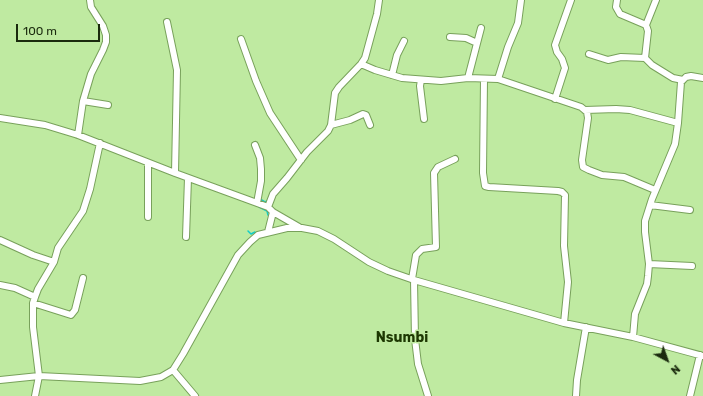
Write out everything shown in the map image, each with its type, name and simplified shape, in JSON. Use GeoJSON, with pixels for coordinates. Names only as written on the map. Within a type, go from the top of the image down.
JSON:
{"type":"FeatureCollection","features":[{"type":"Feature","properties":{"kind":"street"},"geometry":{"type":"LineString","coordinates":[[78,135],[83,101],[91,74],[104,50],[106,35],[103,26],[91,7],[90,0]]}},
{"type":"Feature","properties":{"kind":"street"},"geometry":{"type":"LineString","coordinates":[[268,232],[272,194],[288,178],[301,160],[328,131],[331,125],[335,93],[365,58],[372,36],[379,0]]}},
{"type":"Feature","properties":{"kind":"street"},"geometry":{"type":"LineString","coordinates":[[498,80],[508,47],[518,23],[521,0]]}},
{"type":"Feature","properties":{"kind":"street"},"geometry":{"type":"LineString","coordinates":[[555,99],[565,68],[555,45],[572,0]]}},
{"type":"Feature","properties":{"kind":"street"},"geometry":{"type":"LineString","coordinates":[[617,0],[616,7],[620,14],[646,25]]}},
{"type":"Feature","properties":{"kind":"street"},"geometry":{"type":"LineString","coordinates":[[645,58],[648,31],[646,25],[656,0]]}},
{"type":"Feature","properties":{"kind":"street"},"geometry":{"type":"LineString","coordinates":[[167,22],[177,70],[175,173]]}},
{"type":"Feature","properties":{"kind":"street"},"geometry":{"type":"LineString","coordinates":[[468,78],[481,28]]}},
{"type":"Feature","properties":{"kind":"street"},"geometry":{"type":"LineString","coordinates":[[450,37],[466,38],[477,43]]}},
{"type":"Feature","properties":{"kind":"street"},"geometry":{"type":"LineString","coordinates":[[241,39],[256,81],[270,113],[301,160]]}},
{"type":"Feature","properties":{"kind":"street"},"geometry":{"type":"LineString","coordinates":[[392,75],[397,55],[404,41]]}},
{"type":"Feature","properties":{"kind":"street"},"geometry":{"type":"LineString","coordinates":[[589,54],[608,60],[621,57],[645,58],[652,65],[673,78],[683,80]]}},
{"type":"Feature","properties":{"kind":"street"},"geometry":{"type":"LineString","coordinates":[[361,64],[392,75],[421,80],[441,81],[468,78],[498,80],[586,110],[630,110],[678,123]]}},
{"type":"Feature","properties":{"kind":"street"},"geometry":{"type":"LineString","coordinates":[[633,337],[635,314],[647,284],[649,264],[645,222],[650,205],[675,144],[681,82],[690,76],[703,78]]}},
{"type":"Feature","properties":{"kind":"street"},"geometry":{"type":"LineString","coordinates":[[484,79],[483,173],[485,186],[558,191],[565,195],[564,246],[568,282],[564,323]]}},
{"type":"Feature","properties":{"kind":"street"},"geometry":{"type":"LineString","coordinates":[[421,80],[420,86],[424,119]]}},
{"type":"Feature","properties":{"kind":"street"},"geometry":{"type":"LineString","coordinates":[[83,101],[108,105]]}},
{"type":"Feature","properties":{"kind":"street"},"geometry":{"type":"LineString","coordinates":[[586,110],[588,118],[582,160],[583,167],[602,175],[624,177],[656,190]]}},
{"type":"Feature","properties":{"kind":"street"},"geometry":{"type":"LineString","coordinates":[[331,125],[350,120],[363,114],[366,115],[370,125]]}},
{"type":"Feature","properties":{"kind":"street"},"geometry":{"type":"LineString","coordinates":[[0,118],[45,125],[100,143],[188,178],[257,203],[302,228]]}},
{"type":"Feature","properties":{"kind":"street"},"geometry":{"type":"LineString","coordinates":[[35,396],[39,376],[33,327],[34,300],[38,289],[54,262],[58,248],[83,212],[90,189],[100,143]]}},
{"type":"Feature","properties":{"kind":"street"},"geometry":{"type":"LineString","coordinates":[[255,145],[260,158],[261,169],[261,181],[257,203]]}},
{"type":"Feature","properties":{"kind":"street"},"geometry":{"type":"LineString","coordinates":[[428,396],[418,364],[415,339],[413,279],[416,255],[422,249],[436,247],[434,173],[438,167],[455,159]]}},
{"type":"Feature","properties":{"kind":"street"},"geometry":{"type":"LineString","coordinates":[[148,162],[148,217]]}},
{"type":"Feature","properties":{"kind":"street"},"geometry":{"type":"LineString","coordinates":[[186,237],[188,178]]}},
{"type":"Feature","properties":{"kind":"street"},"geometry":{"type":"LineString","coordinates":[[650,205],[690,210]]}},
{"type":"Feature","properties":{"kind":"street"},"geometry":{"type":"LineString","coordinates":[[0,380],[39,376],[140,381],[161,377],[173,370],[238,255],[250,242],[258,235],[268,232],[287,228],[302,228],[318,231],[334,239],[369,262],[388,271],[413,279],[564,323],[633,337],[702,355],[690,396]]}},
{"type":"Feature","properties":{"kind":"street"},"geometry":{"type":"LineString","coordinates":[[0,240],[33,255],[54,262]]}},
{"type":"Feature","properties":{"kind":"street"},"geometry":{"type":"LineString","coordinates":[[649,264],[692,266]]}},
{"type":"Feature","properties":{"kind":"street"},"geometry":{"type":"LineString","coordinates":[[0,285],[15,288],[34,300],[71,315],[75,310],[83,278]]}},
{"type":"Feature","properties":{"kind":"street"},"geometry":{"type":"LineString","coordinates":[[576,396],[577,380],[586,327]]}},
{"type":"Feature","properties":{"kind":"street"},"geometry":{"type":"LineString","coordinates":[[173,370],[195,396]]}},
{"type":"Feature","properties":{"kind":"waterway"},"geometry":{"type":"LineString","coordinates":[[260,199],[265,202],[267,201]]}},
{"type":"Feature","properties":{"kind":"waterway"},"geometry":{"type":"LineString","coordinates":[[259,207],[267,211],[268,215]]}},
{"type":"Feature","properties":{"kind":"waterway"},"geometry":{"type":"LineString","coordinates":[[248,231],[251,234],[255,232]]}},
{"type":"Feature","properties":{"kind":"district","name":"Nsumbi"},"geometry":{"type":"Point","coordinates":[402,338]}}]}
